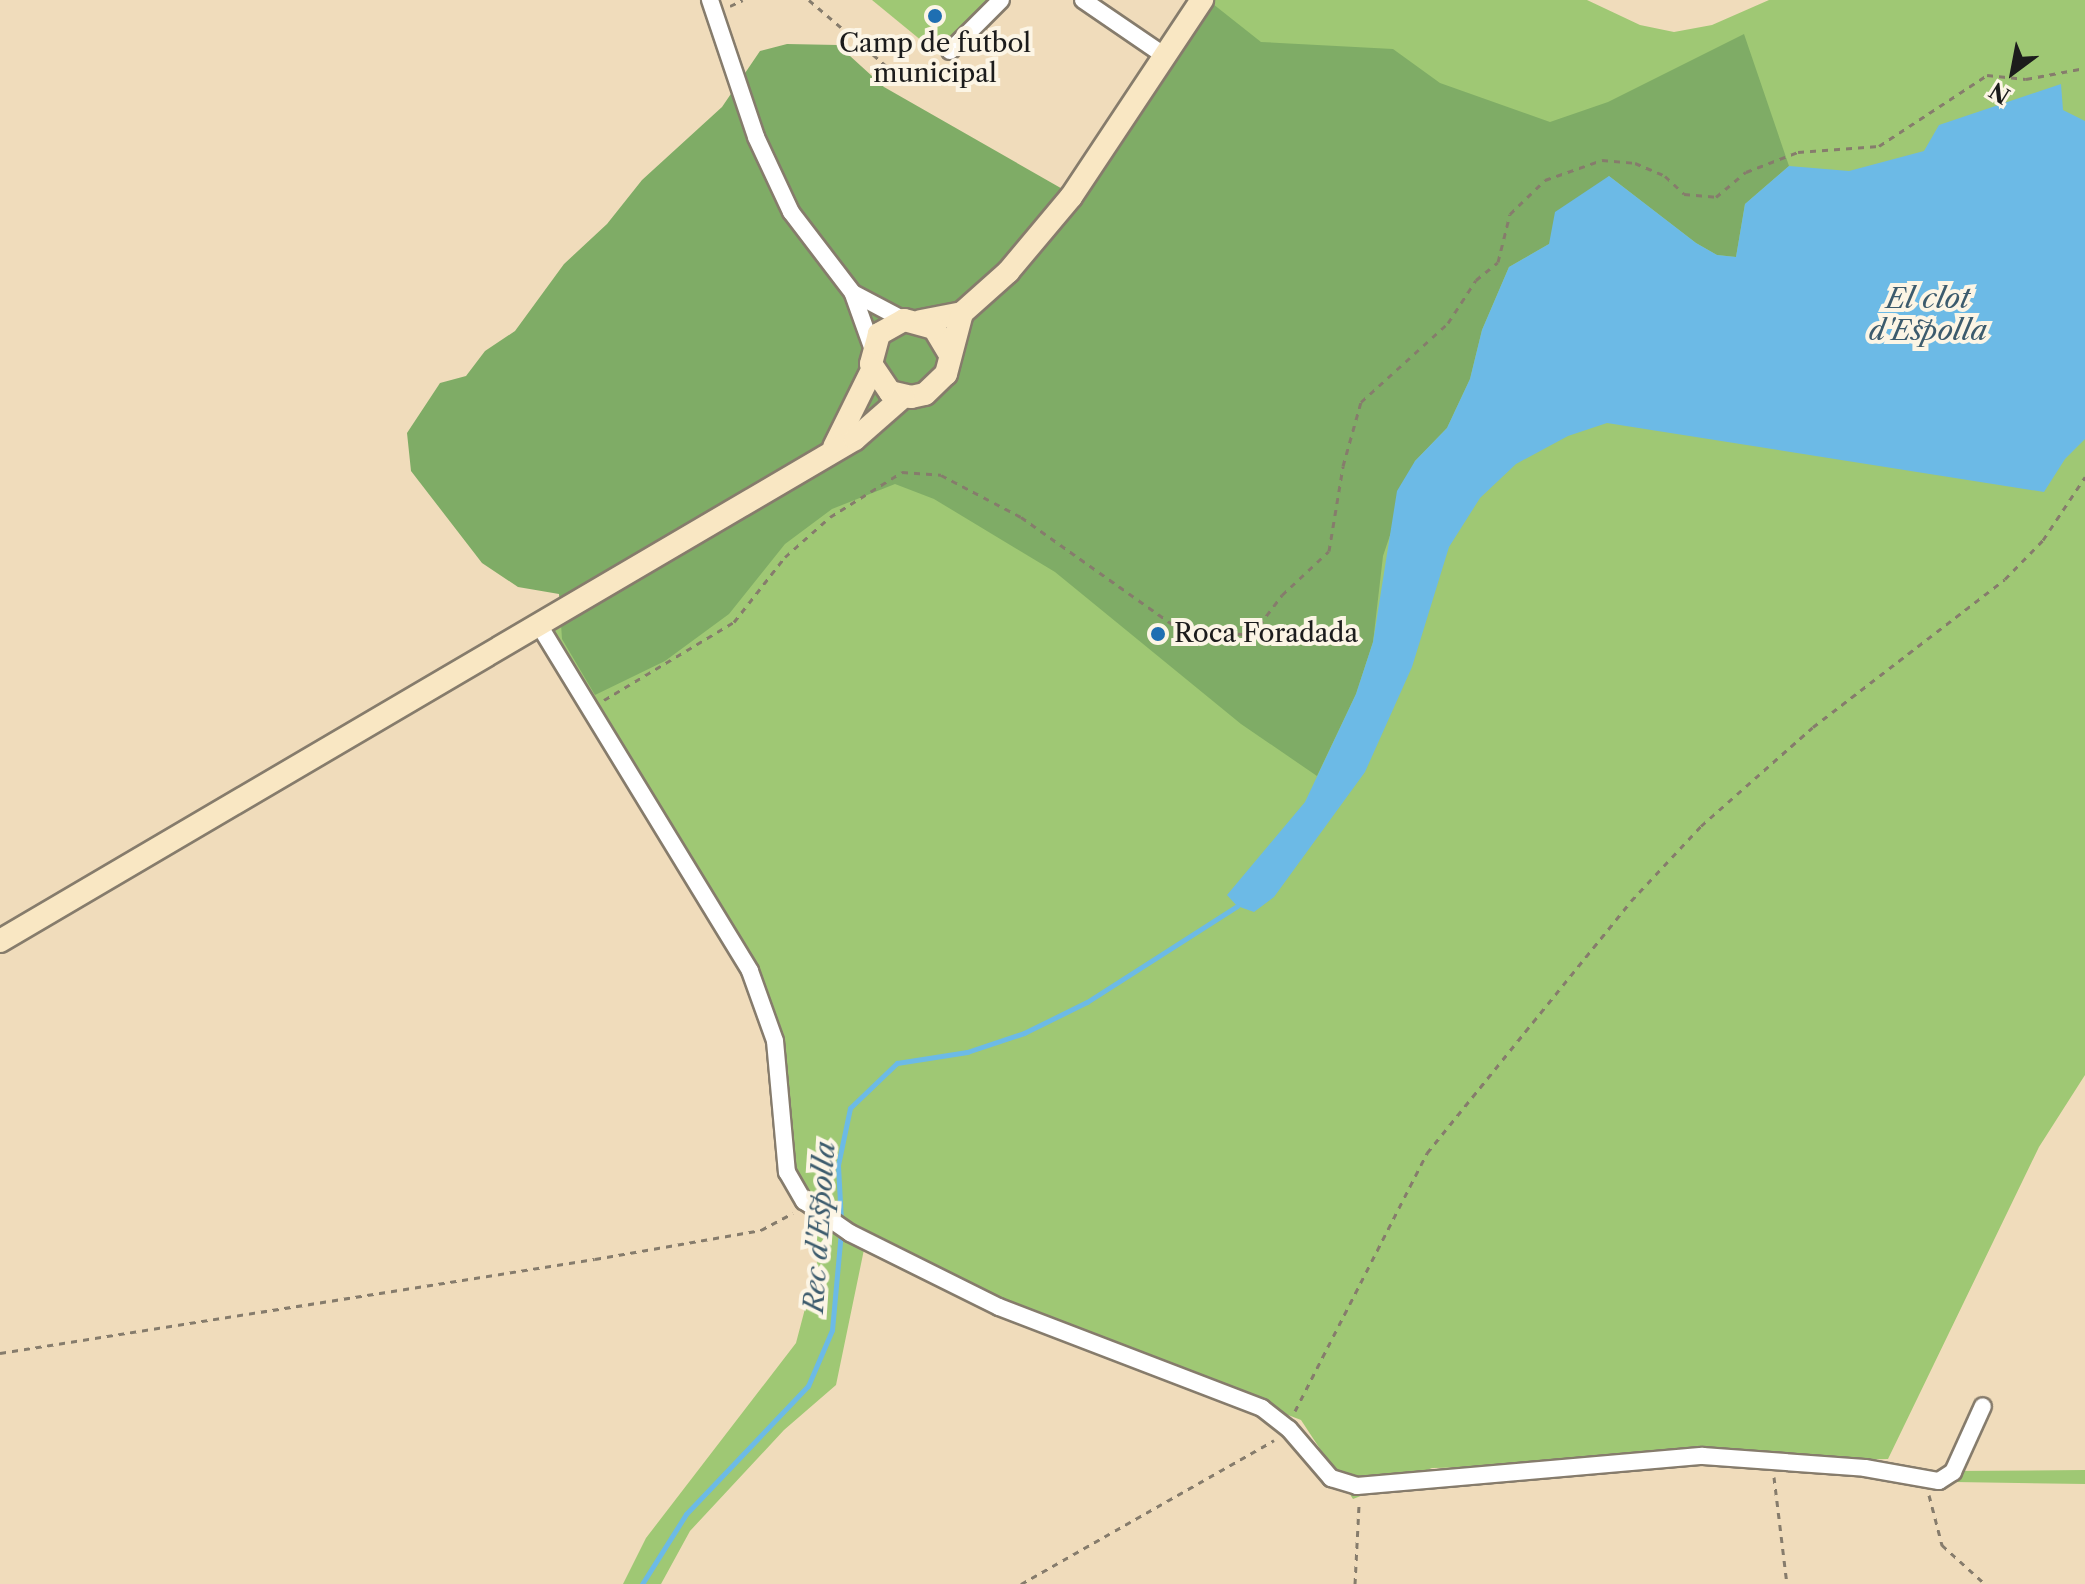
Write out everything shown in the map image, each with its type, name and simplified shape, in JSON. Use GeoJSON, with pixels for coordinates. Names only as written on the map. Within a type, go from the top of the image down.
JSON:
{"type":"FeatureCollection","features":[{"type":"Feature","properties":{"kind":"main road"},"geometry":{"type":"LineString","coordinates":[[872,358],[884,388],[903,397],[925,394],[937,386],[948,368],[949,353],[962,313],[1008,272],[1071,197],[1202,0]]}},
{"type":"Feature","properties":{"kind":"main road"},"geometry":{"type":"LineString","coordinates":[[833,449],[848,426],[884,329],[913,320],[962,313]]}},
{"type":"Feature","properties":{"kind":"main road"},"geometry":{"type":"LineString","coordinates":[[913,320],[940,333],[949,353]]}},
{"type":"Feature","properties":{"kind":"main road"},"geometry":{"type":"LineString","coordinates":[[0,941],[833,449],[855,439],[903,397]]}},
{"type":"Feature","properties":{"kind":"street"},"geometry":{"type":"LineString","coordinates":[[710,0],[774,178],[812,245],[853,293],[872,358]]}},
{"type":"Feature","properties":{"kind":"street"},"geometry":{"type":"LineString","coordinates":[[950,51],[1001,0]]}},
{"type":"Feature","properties":{"kind":"street"},"geometry":{"type":"LineString","coordinates":[[1083,0],[1165,56]]}},
{"type":"Feature","properties":{"kind":"street"},"geometry":{"type":"LineString","coordinates":[[853,293],[913,320]]}},
{"type":"Feature","properties":{"kind":"street"},"geometry":{"type":"LineString","coordinates":[[539,625],[760,993],[775,1041],[787,1172],[804,1201],[850,1233],[959,1290],[1238,1397],[1285,1425],[1331,1478],[1357,1486],[1657,1457],[1770,1459],[1939,1481],[1953,1472],[1983,1406]]}},
{"type":"Feature","properties":{"kind":"path"},"geometry":{"type":"LineString","coordinates":[[809,0],[889,68],[911,76],[950,51]]}},
{"type":"Feature","properties":{"kind":"path"},"geometry":{"type":"LineString","coordinates":[[588,709],[734,622],[785,557],[830,517],[902,472],[941,475],[1021,517],[1178,628],[1252,635],[1282,595],[1329,551],[1343,466],[1361,402],[1448,323],[1476,280],[1498,262],[1510,214],[1545,180],[1602,160],[1635,163],[1665,176],[1684,194],[1716,197],[1746,172],[1798,152],[1879,146],[1987,75],[2039,79],[2085,68]]}},
{"type":"Feature","properties":{"kind":"path"},"geometry":{"type":"LineString","coordinates":[[1021,1584],[1262,1449],[1285,1425],[1427,1153],[1631,901],[1701,826],[1813,727],[2005,579],[2043,540],[2085,477]]}},
{"type":"Feature","properties":{"kind":"path"},"geometry":{"type":"LineString","coordinates":[[0,1353],[761,1230],[787,1220],[804,1201]]}},
{"type":"Feature","properties":{"kind":"path"},"geometry":{"type":"LineString","coordinates":[[1770,1459],[1787,1584]]}},
{"type":"Feature","properties":{"kind":"path"},"geometry":{"type":"LineString","coordinates":[[1927,1480],[1933,1523],[1942,1545],[1985,1584]]}},
{"type":"Feature","properties":{"kind":"path"},"geometry":{"type":"LineString","coordinates":[[1355,1584],[1361,1522],[1357,1486]]}},
{"type":"Feature","properties":{"kind":"green space"},"geometry":{"type":"Polygon","coordinates":[[[872,0],[988,0],[939,55],[872,0]]]}},
{"type":"Feature","properties":{"kind":"green space"},"geometry":{"type":"Polygon","coordinates":[[[1197,0],[1587,0],[1640,25],[1674,32],[1712,25],[1769,0],[2085,0],[2085,1075],[2039,1147],[1888,1459],[1432,1468],[1353,1499],[1301,1420],[960,1288],[867,1235],[836,1385],[784,1430],[690,1531],[661,1584],[623,1584],[646,1538],[796,1343],[817,1263],[811,1202],[792,1191],[765,1007],[537,622],[994,283],[1197,0]]]}},
{"type":"Feature","properties":{"kind":"green space"},"geometry":{"type":"Polygon","coordinates":[[[1213,4],[1261,42],[1393,49],[1440,83],[1550,122],[1608,102],[1744,34],[1789,166],[1745,204],[1736,257],[1717,255],[1696,243],[1609,176],[1549,244],[1509,267],[1482,330],[1470,379],[1447,428],[1415,461],[1383,556],[1373,642],[1356,694],[1317,776],[1241,724],[1055,572],[934,499],[895,484],[832,509],[785,544],[729,614],[665,661],[595,695],[562,639],[559,594],[518,587],[482,563],[411,471],[407,433],[440,383],[466,376],[485,351],[515,331],[564,264],[607,224],[642,180],[722,107],[760,51],[787,44],[838,45],[884,87],[1080,199],[1213,4]]]}},
{"type":"Feature","properties":{"kind":"green space"},"geometry":{"type":"Polygon","coordinates":[[[2085,1470],[2085,1484],[1955,1482],[1953,1471],[2085,1470]]]}},
{"type":"Feature","properties":{"kind":"water","name":"El clot d'Espolla"},"geometry":{"type":"Polygon","coordinates":[[[2061,84],[2063,110],[2085,121],[2085,439],[2065,459],[2044,492],[1607,423],[1568,436],[1516,464],[1480,498],[1449,547],[1412,667],[1365,772],[1274,897],[1254,912],[1237,906],[1227,895],[1305,802],[1356,694],[1373,642],[1397,491],[1415,461],[1447,428],[1470,379],[1482,330],[1509,267],[1549,244],[1555,212],[1609,176],[1696,243],[1717,255],[1736,257],[1745,204],[1789,166],[1849,171],[1924,151],[1939,125],[2061,84]]]}},
{"type":"Feature","properties":{"kind":"waterway","name":"Rec d'Espolla"},"geometry":{"type":"LineString","coordinates":[[841,1221],[838,1165],[850,1108],[897,1063],[967,1052],[1024,1033],[1087,1002],[1237,906]]}},
{"type":"Feature","properties":{"kind":"waterway","name":"Rec d'Espolla"},"geometry":{"type":"LineString","coordinates":[[642,1584],[686,1514],[808,1386],[832,1330],[841,1231]]}},
{"type":"Feature","properties":{"kind":"place","name":"Camp de futbol municipal"},"geometry":{"type":"Point","coordinates":[935,16]}},
{"type":"Feature","properties":{"kind":"place","name":"Roca Foradada"},"geometry":{"type":"Point","coordinates":[1158,634]}}]}
